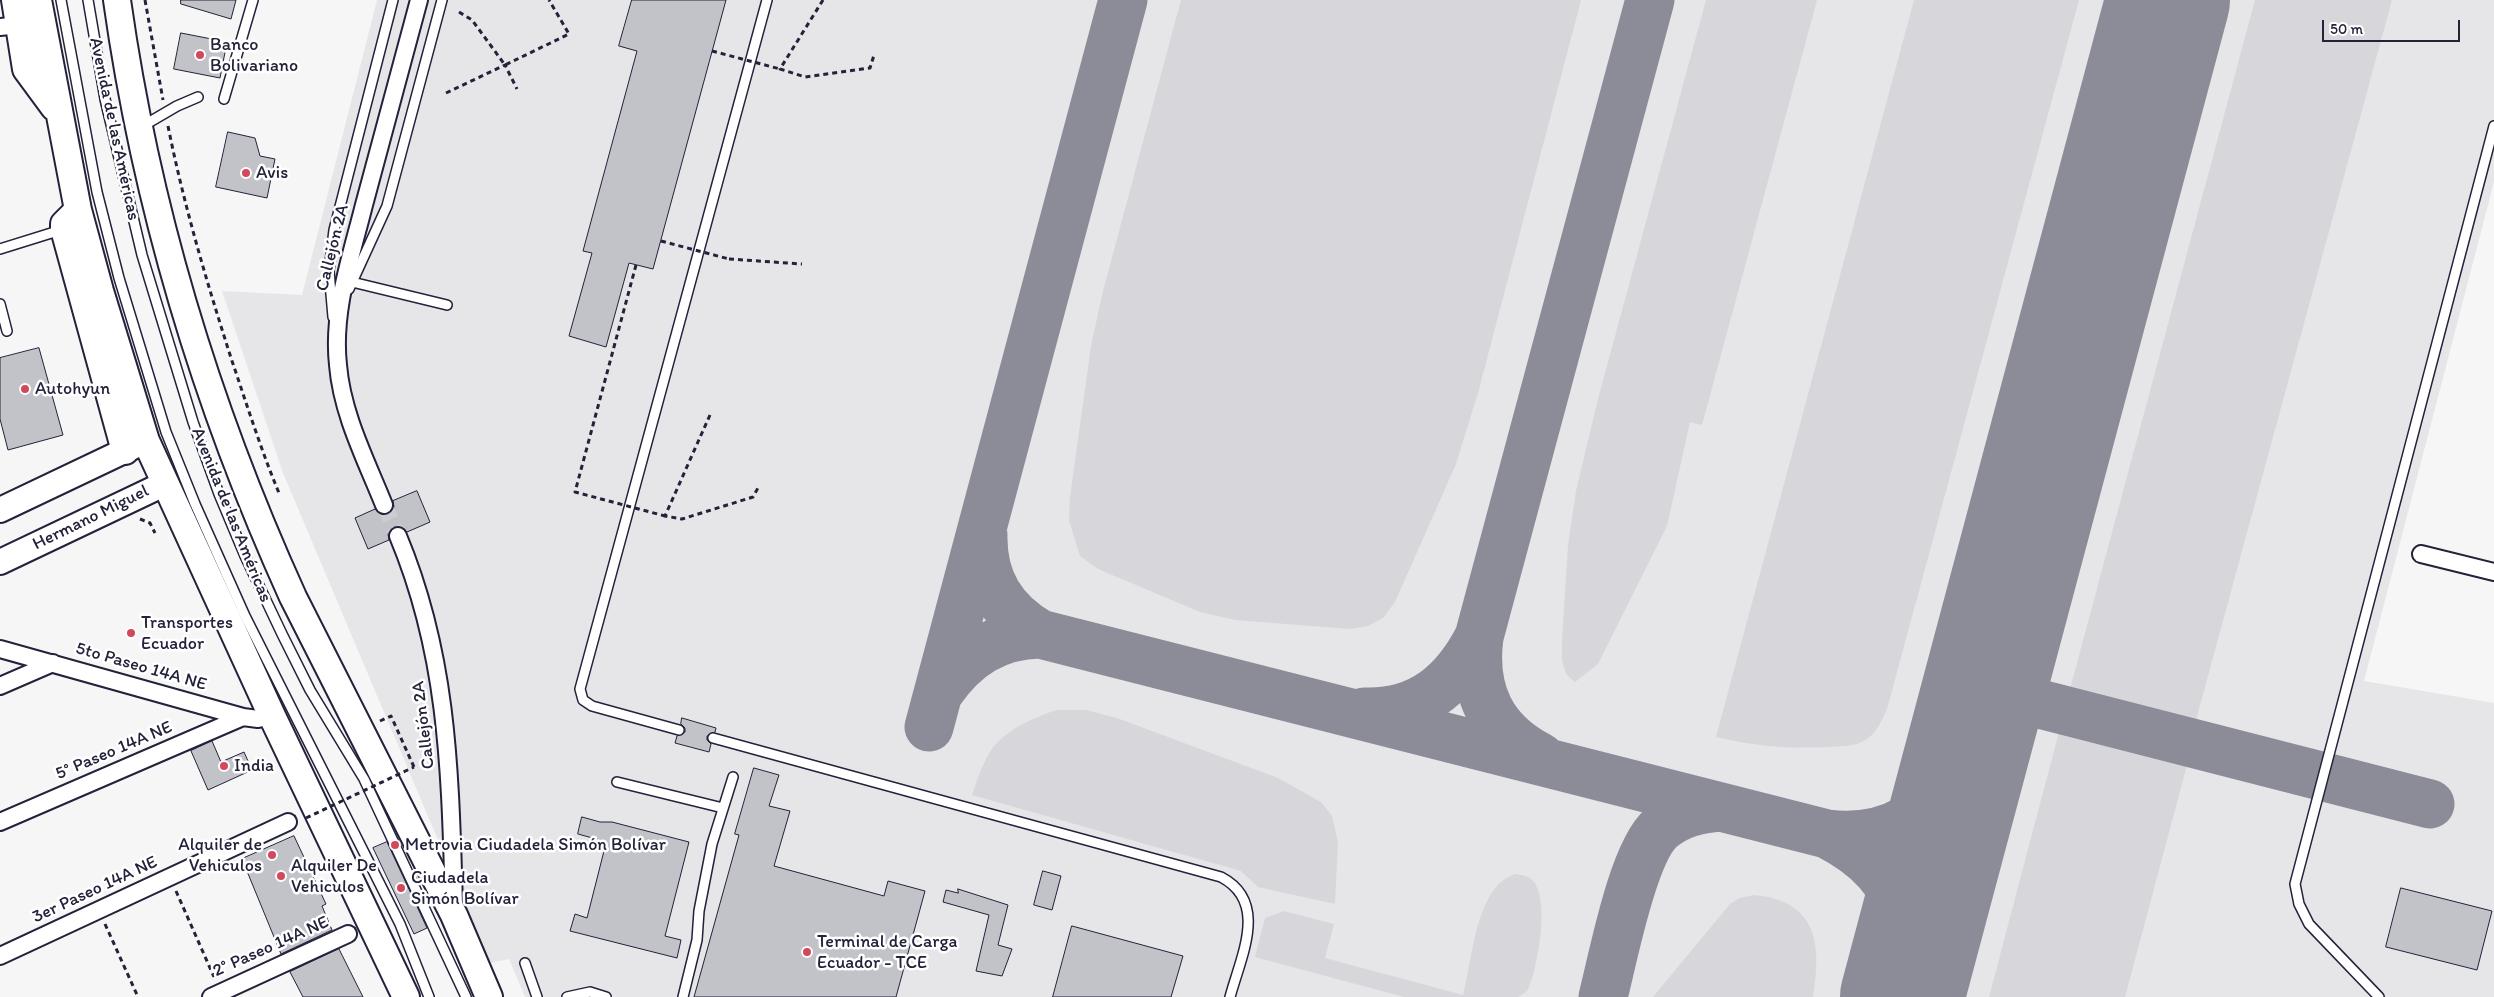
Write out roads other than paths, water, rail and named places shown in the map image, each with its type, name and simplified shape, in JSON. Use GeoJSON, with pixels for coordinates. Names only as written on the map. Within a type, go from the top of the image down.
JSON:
{"type":"FeatureCollection","features":[{"type":"Feature","properties":{"kind":"main road","name":"Avenida de las Américas"},"geometry":{"type":"LineString","coordinates":[[38,0],[58,112],[71,220],[102,300],[136,446],[173,479],[272,716],[406,997]]}},
{"type":"Feature","properties":{"kind":"main road","name":"Avenida de las Américas"},"geometry":{"type":"LineString","coordinates":[[117,0],[139,129],[154,198],[177,284],[209,383],[270,546],[330,673],[454,914],[489,997]]}},
{"type":"Feature","properties":{"kind":"main road"},"geometry":{"type":"LineString","coordinates":[[11,17],[26,69],[58,112]]}},
{"type":"Feature","properties":{"kind":"street","name":"Callejón 2A"},"geometry":{"type":"LineString","coordinates":[[384,505],[350,418],[338,365],[339,309],[419,0]]}},
{"type":"Feature","properties":{"kind":"street"},"geometry":{"type":"LineString","coordinates":[[0,510],[136,446]]}},
{"type":"Feature","properties":{"kind":"street","name":"Hermano Miguel"},"geometry":{"type":"LineString","coordinates":[[0,562],[173,479]]}},
{"type":"Feature","properties":{"kind":"street","name":"Callejón 2A"},"geometry":{"type":"LineString","coordinates":[[398,536],[424,608],[443,706],[450,773],[454,914]]}},
{"type":"Feature","properties":{"kind":"street"},"geometry":{"type":"LineString","coordinates":[[2421,554],[2494,572]]}},
{"type":"Feature","properties":{"kind":"street","name":"5to Paseo 14A NE"},"geometry":{"type":"LineString","coordinates":[[0,649],[243,717],[258,719],[272,716]]}},
{"type":"Feature","properties":{"kind":"street"},"geometry":{"type":"LineString","coordinates":[[0,686],[53,663]]}},
{"type":"Feature","properties":{"kind":"street","name":"5° Paseo 14A NE"},"geometry":{"type":"LineString","coordinates":[[0,822],[243,717]]}},
{"type":"Feature","properties":{"kind":"street","name":"3er Paseo 14A NE"},"geometry":{"type":"LineString","coordinates":[[0,956],[288,822]]}},
{"type":"Feature","properties":{"kind":"street","name":"2° Paseo 14A NE"},"geometry":{"type":"LineString","coordinates":[[216,995],[348,934]]}},
{"type":"Feature","properties":{"kind":"lane","name":"Avenida de las Américas"},"geometry":{"type":"LineString","coordinates":[[61,0],[104,220],[149,381],[173,479],[245,616],[400,924],[430,997]]}},
{"type":"Feature","properties":{"kind":"lane","name":"Avenida de las Américas"},"geometry":{"type":"LineString","coordinates":[[88,0],[105,99],[142,255],[193,422],[222,503],[244,556],[302,674],[364,779],[466,997]]}},
{"type":"Feature","properties":{"kind":"lane"},"geometry":{"type":"LineString","coordinates":[[224,99],[253,0]]}},
{"type":"Feature","properties":{"kind":"lane"},"geometry":{"type":"LineString","coordinates":[[338,365],[329,271],[334,230],[393,0]]}},
{"type":"Feature","properties":{"kind":"lane"},"geometry":{"type":"LineString","coordinates":[[339,309],[387,206],[442,0]]}},
{"type":"Feature","properties":{"kind":"lane"},"geometry":{"type":"LineString","coordinates":[[679,730],[592,706],[583,700],[580,689],[766,0]]}},
{"type":"Feature","properties":{"kind":"lane"},"geometry":{"type":"LineString","coordinates":[[139,129],[165,112],[198,97]]}},
{"type":"Feature","properties":{"kind":"lane"},"geometry":{"type":"LineString","coordinates":[[2379,997],[2309,924],[2299,904],[2295,884],[2494,126]]}},
{"type":"Feature","properties":{"kind":"lane"},"geometry":{"type":"LineString","coordinates":[[0,249],[71,220]]}},
{"type":"Feature","properties":{"kind":"lane"},"geometry":{"type":"LineString","coordinates":[[352,282],[447,305]]}},
{"type":"Feature","properties":{"kind":"lane"},"geometry":{"type":"LineString","coordinates":[[0,304],[7,331]]}},
{"type":"Feature","properties":{"kind":"lane"},"geometry":{"type":"LineString","coordinates":[[713,738],[1221,877],[1233,883],[1242,893],[1249,916],[1248,928],[1230,997]]}},
{"type":"Feature","properties":{"kind":"lane"},"geometry":{"type":"LineString","coordinates":[[683,997],[697,940],[699,911],[712,844],[734,777]]}},
{"type":"Feature","properties":{"kind":"lane"},"geometry":{"type":"LineString","coordinates":[[617,782],[723,808]]}},
{"type":"Feature","properties":{"kind":"lane"},"geometry":{"type":"LineString","coordinates":[[525,963],[537,997]]}},
{"type":"Feature","properties":{"kind":"lane"},"geometry":{"type":"LineString","coordinates":[[567,997],[590,992],[606,997]]}},
{"type":"Feature","properties":{"kind":"tunnel"},"geometry":{"type":"LineString","coordinates":[[384,505],[398,536]]}},
{"type":"Feature","properties":{"kind":"place","name":"Banco Bolivariano"},"geometry":{"type":"Point","coordinates":[200,55]}},
{"type":"Feature","properties":{"kind":"place","name":"Avis"},"geometry":{"type":"Point","coordinates":[246,173]}},
{"type":"Feature","properties":{"kind":"place","name":"Autohyun"},"geometry":{"type":"Point","coordinates":[25,389]}},
{"type":"Feature","properties":{"kind":"place","name":"Transportes Ecuador"},"geometry":{"type":"Point","coordinates":[131,633]}},
{"type":"Feature","properties":{"kind":"place","name":"India"},"geometry":{"type":"Point","coordinates":[224,766]}},
{"type":"Feature","properties":{"kind":"place","name":"Metrovia Ciudadela Simón Bolívar"},"geometry":{"type":"Point","coordinates":[395,845]}},
{"type":"Feature","properties":{"kind":"place","name":"Alquiler de Vehiculos"},"geometry":{"type":"Point","coordinates":[272,855]}},
{"type":"Feature","properties":{"kind":"place","name":"Alquiler De Vehiculos"},"geometry":{"type":"Point","coordinates":[281,876]}},
{"type":"Feature","properties":{"kind":"place","name":"Ciudadela Simón Bolívar"},"geometry":{"type":"Point","coordinates":[401,888]}},
{"type":"Feature","properties":{"kind":"place","name":"Terminal de Carga Ecuador - TCE"},"geometry":{"type":"Point","coordinates":[807,952]}}]}
